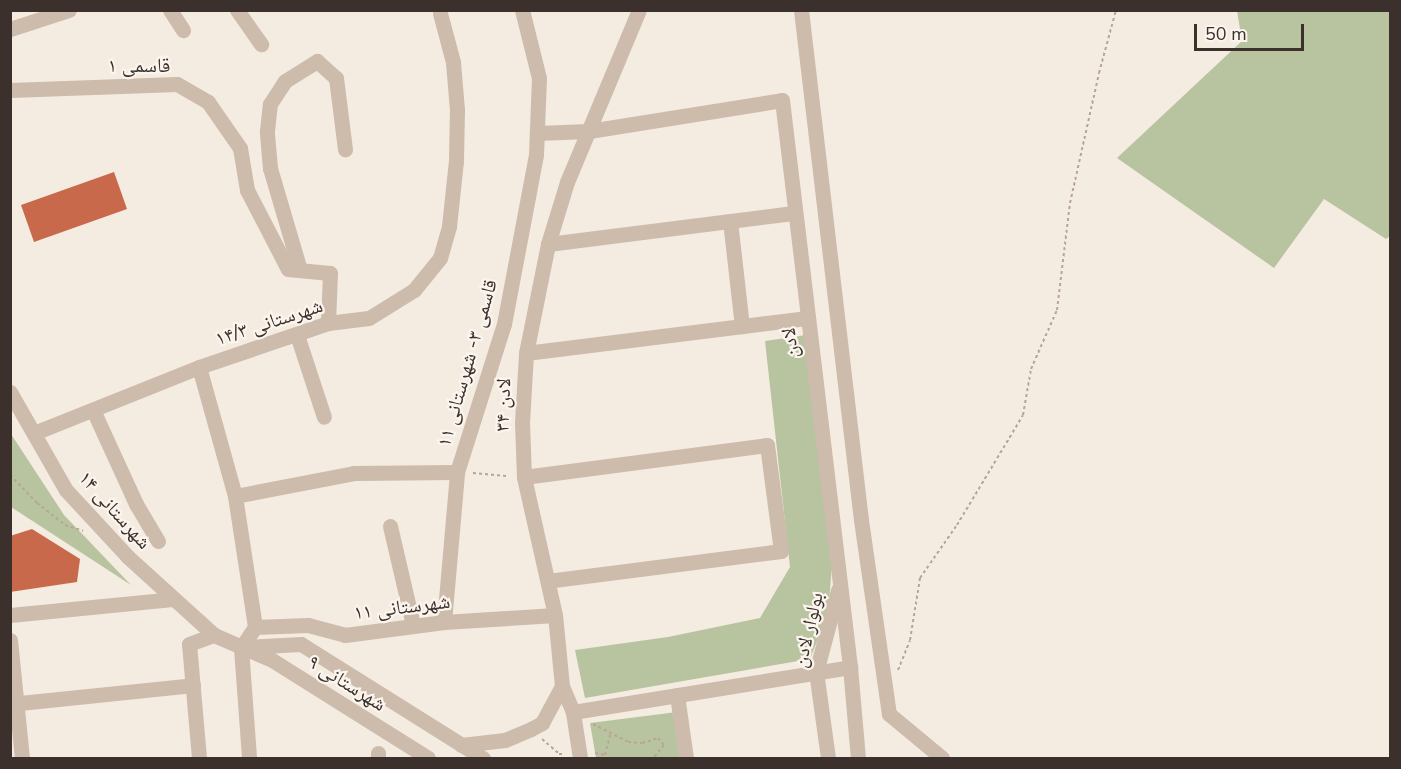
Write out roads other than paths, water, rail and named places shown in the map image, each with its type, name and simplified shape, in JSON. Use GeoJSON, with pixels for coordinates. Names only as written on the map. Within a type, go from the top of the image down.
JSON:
{"type":"FeatureCollection","features":[{"type":"Feature","properties":{"kind":"street"},"geometry":{"type":"LineString","coordinates":[[10,29],[69,10]]}},
{"type":"Feature","properties":{"kind":"street"},"geometry":{"type":"LineString","coordinates":[[170,10],[183,30]]}},
{"type":"Feature","properties":{"kind":"street"},"geometry":{"type":"LineString","coordinates":[[237,10],[261,44]]}},
{"type":"Feature","properties":{"kind":"street","name":"قاسمی ۳- شهرستانی ۱۱"},"geometry":{"type":"LineString","coordinates":[[444,622],[457,472],[504,324],[532,177],[537,133],[539,78],[522,10]]}},
{"type":"Feature","properties":{"kind":"street","name":"لادن ۳۴"},"geometry":{"type":"LineString","coordinates":[[580,759],[573,712],[562,686],[555,615],[524,477],[522,423],[526,353],[548,244],[567,182],[639,10]]}},
{"type":"Feature","properties":{"kind":"street"},"geometry":{"type":"LineString","coordinates":[[801,10],[861,520],[890,714],[942,759]]}},
{"type":"Feature","properties":{"kind":"street","name":"شهرستانی ۱۴/۳"},"geometry":{"type":"LineString","coordinates":[[34,433],[199,367],[328,323],[369,318],[414,290],[440,258],[449,226],[456,161],[457,110],[453,62],[440,13]]}},
{"type":"Feature","properties":{"kind":"street"},"geometry":{"type":"LineString","coordinates":[[328,323],[330,273],[300,270],[270,168],[267,131],[270,104],[285,81],[317,61],[336,78],[345,149]]}},
{"type":"Feature","properties":{"kind":"street","name":"قاسمی ۱"},"geometry":{"type":"LineString","coordinates":[[10,90],[177,84],[208,102],[240,148],[247,190],[265,229],[288,269],[300,270]]}},
{"type":"Feature","properties":{"kind":"street","name":"لادن"},"geometry":{"type":"LineString","coordinates":[[589,131],[782,100],[840,581]]}},
{"type":"Feature","properties":{"kind":"street"},"geometry":{"type":"LineString","coordinates":[[537,133],[589,131]]}},
{"type":"Feature","properties":{"kind":"street"},"geometry":{"type":"LineString","coordinates":[[548,244],[795,213]]}},
{"type":"Feature","properties":{"kind":"street"},"geometry":{"type":"LineString","coordinates":[[730,221],[742,326]]}},
{"type":"Feature","properties":{"kind":"street"},"geometry":{"type":"LineString","coordinates":[[526,353],[808,318]]}},
{"type":"Feature","properties":{"kind":"street"},"geometry":{"type":"LineString","coordinates":[[297,334],[324,417]]}},
{"type":"Feature","properties":{"kind":"street"},"geometry":{"type":"LineString","coordinates":[[199,367],[236,496],[255,627],[242,648],[249,759]]}},
{"type":"Feature","properties":{"kind":"street","name":"شهرستانی ۱۴"},"geometry":{"type":"LineString","coordinates":[[10,392],[66,490],[172,599],[214,635]]}},
{"type":"Feature","properties":{"kind":"street"},"geometry":{"type":"LineString","coordinates":[[93,410],[136,504],[158,541]]}},
{"type":"Feature","properties":{"kind":"street"},"geometry":{"type":"LineString","coordinates":[[524,477],[768,446],[781,551],[548,581]]}},
{"type":"Feature","properties":{"kind":"street"},"geometry":{"type":"LineString","coordinates":[[236,496],[354,473],[457,472]]}},
{"type":"Feature","properties":{"kind":"street"},"geometry":{"type":"LineString","coordinates":[[390,526],[413,625]]}},
{"type":"Feature","properties":{"kind":"street","name":"بولوار لادن"},"geometry":{"type":"LineString","coordinates":[[840,581],[858,759]]}},
{"type":"Feature","properties":{"kind":"street","name":"بولوار لادن"},"geometry":{"type":"LineString","coordinates":[[828,759],[816,672],[840,581]]}},
{"type":"Feature","properties":{"kind":"street"},"geometry":{"type":"LineString","coordinates":[[10,615],[172,599]]}},
{"type":"Feature","properties":{"kind":"street","name":"شهرستانی ۱۱"},"geometry":{"type":"LineString","coordinates":[[255,627],[308,625],[345,635],[444,622],[555,615]]}},
{"type":"Feature","properties":{"kind":"street"},"geometry":{"type":"LineString","coordinates":[[199,759],[189,644],[214,635]]}},
{"type":"Feature","properties":{"kind":"street","name":"شهرستانی ۹"},"geometry":{"type":"LineString","coordinates":[[214,635],[272,660],[428,759]]}},
{"type":"Feature","properties":{"kind":"street"},"geometry":{"type":"LineString","coordinates":[[10,640],[14,703],[22,759]]}},
{"type":"Feature","properties":{"kind":"street"},"geometry":{"type":"LineString","coordinates":[[242,648],[301,644],[483,759]]}},
{"type":"Feature","properties":{"kind":"street"},"geometry":{"type":"LineString","coordinates":[[573,712],[850,667]]}},
{"type":"Feature","properties":{"kind":"street"},"geometry":{"type":"LineString","coordinates":[[14,703],[193,685]]}},
{"type":"Feature","properties":{"kind":"street"},"geometry":{"type":"LineString","coordinates":[[461,745],[505,740],[542,723],[562,686]]}},
{"type":"Feature","properties":{"kind":"street"},"geometry":{"type":"LineString","coordinates":[[677,695],[686,759]]}}]}
